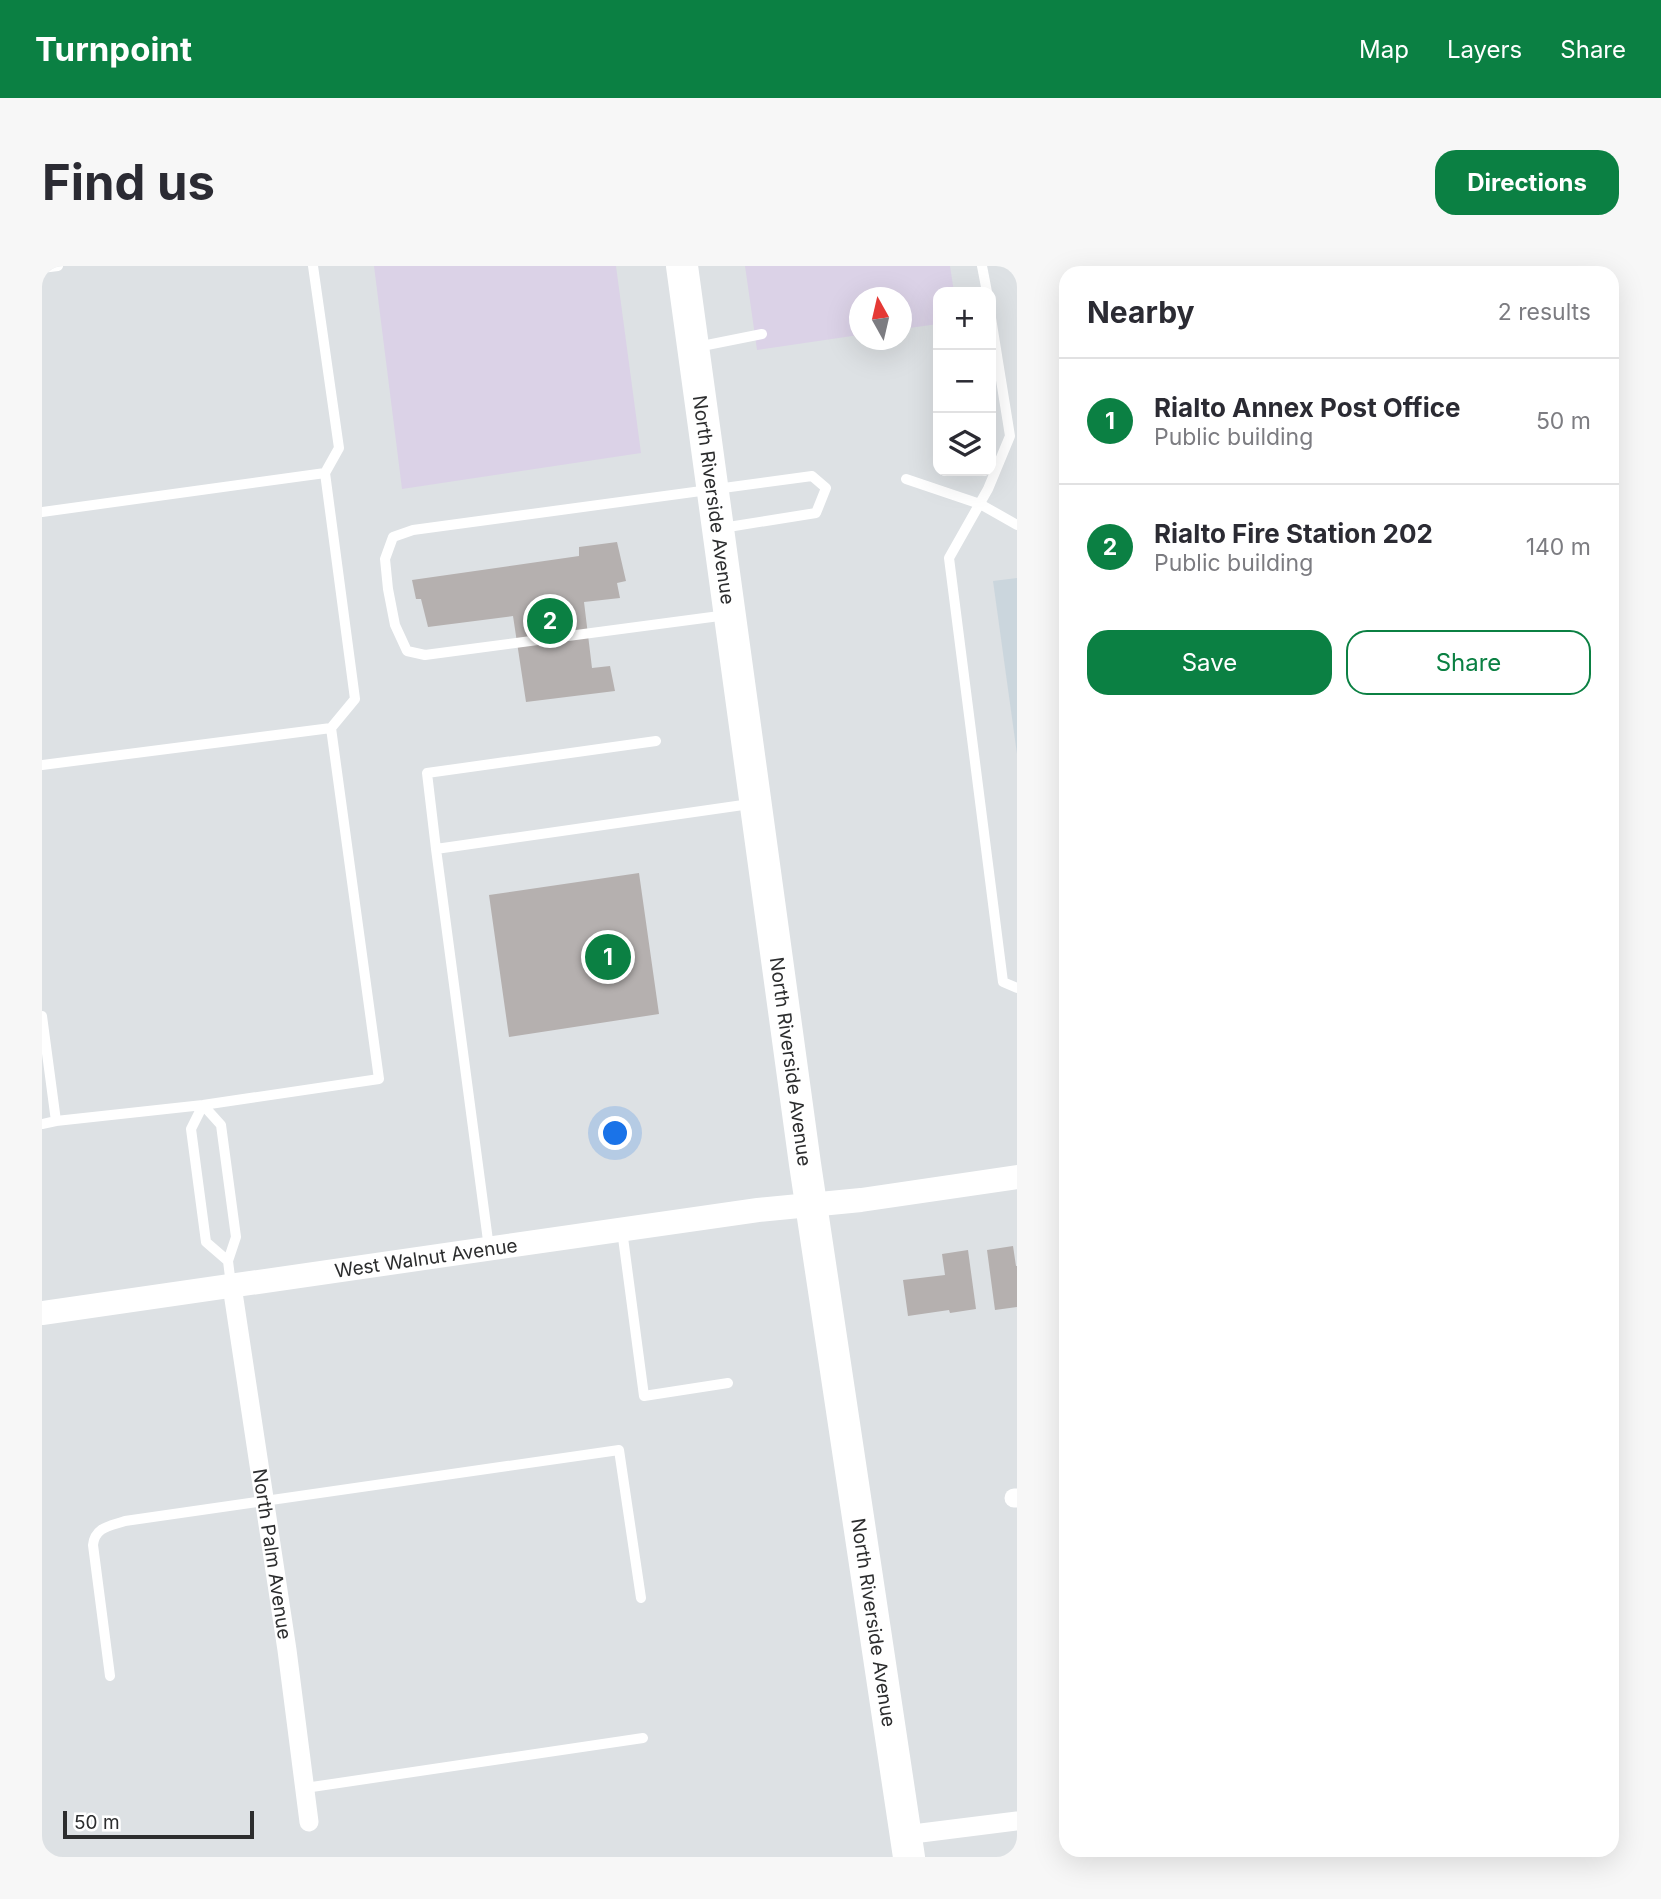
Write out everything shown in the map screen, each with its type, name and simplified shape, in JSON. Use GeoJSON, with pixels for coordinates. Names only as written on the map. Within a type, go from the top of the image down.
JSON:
{"type":"FeatureCollection","features":[{"type":"Feature","properties":{"kind":"main road","name":"North Riverside Avenue"},"geometry":{"type":"LineString","coordinates":[[682,266],[811,1206],[907,1846]]}},
{"type":"Feature","properties":{"kind":"street","name":"West Walnut Avenue"},"geometry":{"type":"LineString","coordinates":[[42,1312],[758,1210],[811,1206],[1017,1177]]}},
{"type":"Feature","properties":{"kind":"street","name":"North Palm Avenue"},"geometry":{"type":"LineString","coordinates":[[232,1286],[287,1650],[309,1822]]}},
{"type":"Feature","properties":{"kind":"street"},"geometry":{"type":"LineString","coordinates":[[907,1846],[1017,1821]]}},
{"type":"Feature","properties":{"kind":"lane"},"geometry":{"type":"LineString","coordinates":[[42,268],[58,266]]}},
{"type":"Feature","properties":{"kind":"lane"},"geometry":{"type":"LineString","coordinates":[[42,765],[331,728],[355,699],[325,473],[339,448],[313,266]]}},
{"type":"Feature","properties":{"kind":"lane"},"geometry":{"type":"LineString","coordinates":[[982,266],[986,287]]}},
{"type":"Feature","properties":{"kind":"lane"},"geometry":{"type":"LineString","coordinates":[[694,347],[761,334]]}},
{"type":"Feature","properties":{"kind":"lane"},"geometry":{"type":"LineString","coordinates":[[996,349],[1010,436],[988,489],[949,558],[1003,982],[1017,988]]}},
{"type":"Feature","properties":{"kind":"lane"},"geometry":{"type":"LineString","coordinates":[[42,512],[325,473]]}},
{"type":"Feature","properties":{"kind":"lane"},"geometry":{"type":"LineString","coordinates":[[718,528],[816,513],[827,488],[812,476],[413,530],[393,537],[385,559],[388,589],[395,625],[407,651],[425,655],[730,614]]}},
{"type":"Feature","properties":{"kind":"lane"},"geometry":{"type":"LineString","coordinates":[[906,479],[980,504],[1017,525]]}},
{"type":"Feature","properties":{"kind":"lane"},"geometry":{"type":"LineString","coordinates":[[42,1124],[203,1105],[379,1079],[331,728]]}},
{"type":"Feature","properties":{"kind":"lane"},"geometry":{"type":"LineString","coordinates":[[489,1249],[427,773],[656,741]]}},
{"type":"Feature","properties":{"kind":"lane"},"geometry":{"type":"LineString","coordinates":[[436,849],[756,803]]}},
{"type":"Feature","properties":{"kind":"lane"},"geometry":{"type":"LineString","coordinates":[[42,1016],[55,1121]]}},
{"type":"Feature","properties":{"kind":"lane"},"geometry":{"type":"LineString","coordinates":[[203,1105],[221,1125],[236,1237],[228,1261],[232,1286]]}},
{"type":"Feature","properties":{"kind":"lane"},"geometry":{"type":"LineString","coordinates":[[203,1105],[191,1129],[206,1242],[228,1261]]}},
{"type":"Feature","properties":{"kind":"lane"},"geometry":{"type":"LineString","coordinates":[[622,1230],[644,1396],[728,1383]]}},
{"type":"Feature","properties":{"kind":"lane"},"geometry":{"type":"LineString","coordinates":[[110,1676],[93,1538],[99,1530],[125,1521],[619,1450],[641,1598]]}},
{"type":"Feature","properties":{"kind":"lane"},"geometry":{"type":"LineString","coordinates":[[305,1788],[643,1738]]}},
{"type":"Feature","properties":{"kind":"shaded area"},"geometry":{"type":"Polygon","coordinates":[[[374,266],[616,266],[641,453],[402,489],[374,266]]]}},
{"type":"Feature","properties":{"kind":"shaded area"},"geometry":{"type":"Polygon","coordinates":[[[745,266],[950,266],[953,287],[933,287],[933,325],[912,328],[912,287],[849,287],[849,336],[757,350],[745,266]]]}},
{"type":"Feature","properties":{"kind":"shaded area"},"geometry":{"type":"Polygon","coordinates":[[[1017,578],[1017,754],[993,581],[1017,578]]]}},
{"type":"Feature","properties":{"kind":"building"},"geometry":{"type":"Polygon","coordinates":[[[617,542],[626,581],[617,583],[620,598],[584,602],[592,668],[610,666],[615,691],[526,702],[513,616],[428,627],[421,599],[416,599],[412,580],[579,556],[579,547],[617,542]]]}},
{"type":"Feature","properties":{"kind":"building"},"geometry":{"type":"Polygon","coordinates":[[[639,873],[659,1014],[509,1037],[489,895],[639,873]]]}},
{"type":"Feature","properties":{"kind":"building"},"geometry":{"type":"Polygon","coordinates":[[[1013,1246],[1017,1266],[1017,1307],[995,1310],[987,1250],[1013,1246]]]}},
{"type":"Feature","properties":{"kind":"building"},"geometry":{"type":"Polygon","coordinates":[[[968,1250],[976,1309],[908,1316],[903,1280],[945,1275],[942,1254],[968,1250]]]}},
{"type":"Feature","properties":{"kind":"place","name":"Rialto Fire Station 202"},"geometry":{"type":"Point","coordinates":[550,621]}},
{"type":"Feature","properties":{"kind":"place","name":"Rialto Annex Post Office"},"geometry":{"type":"Point","coordinates":[608,957]}}]}
